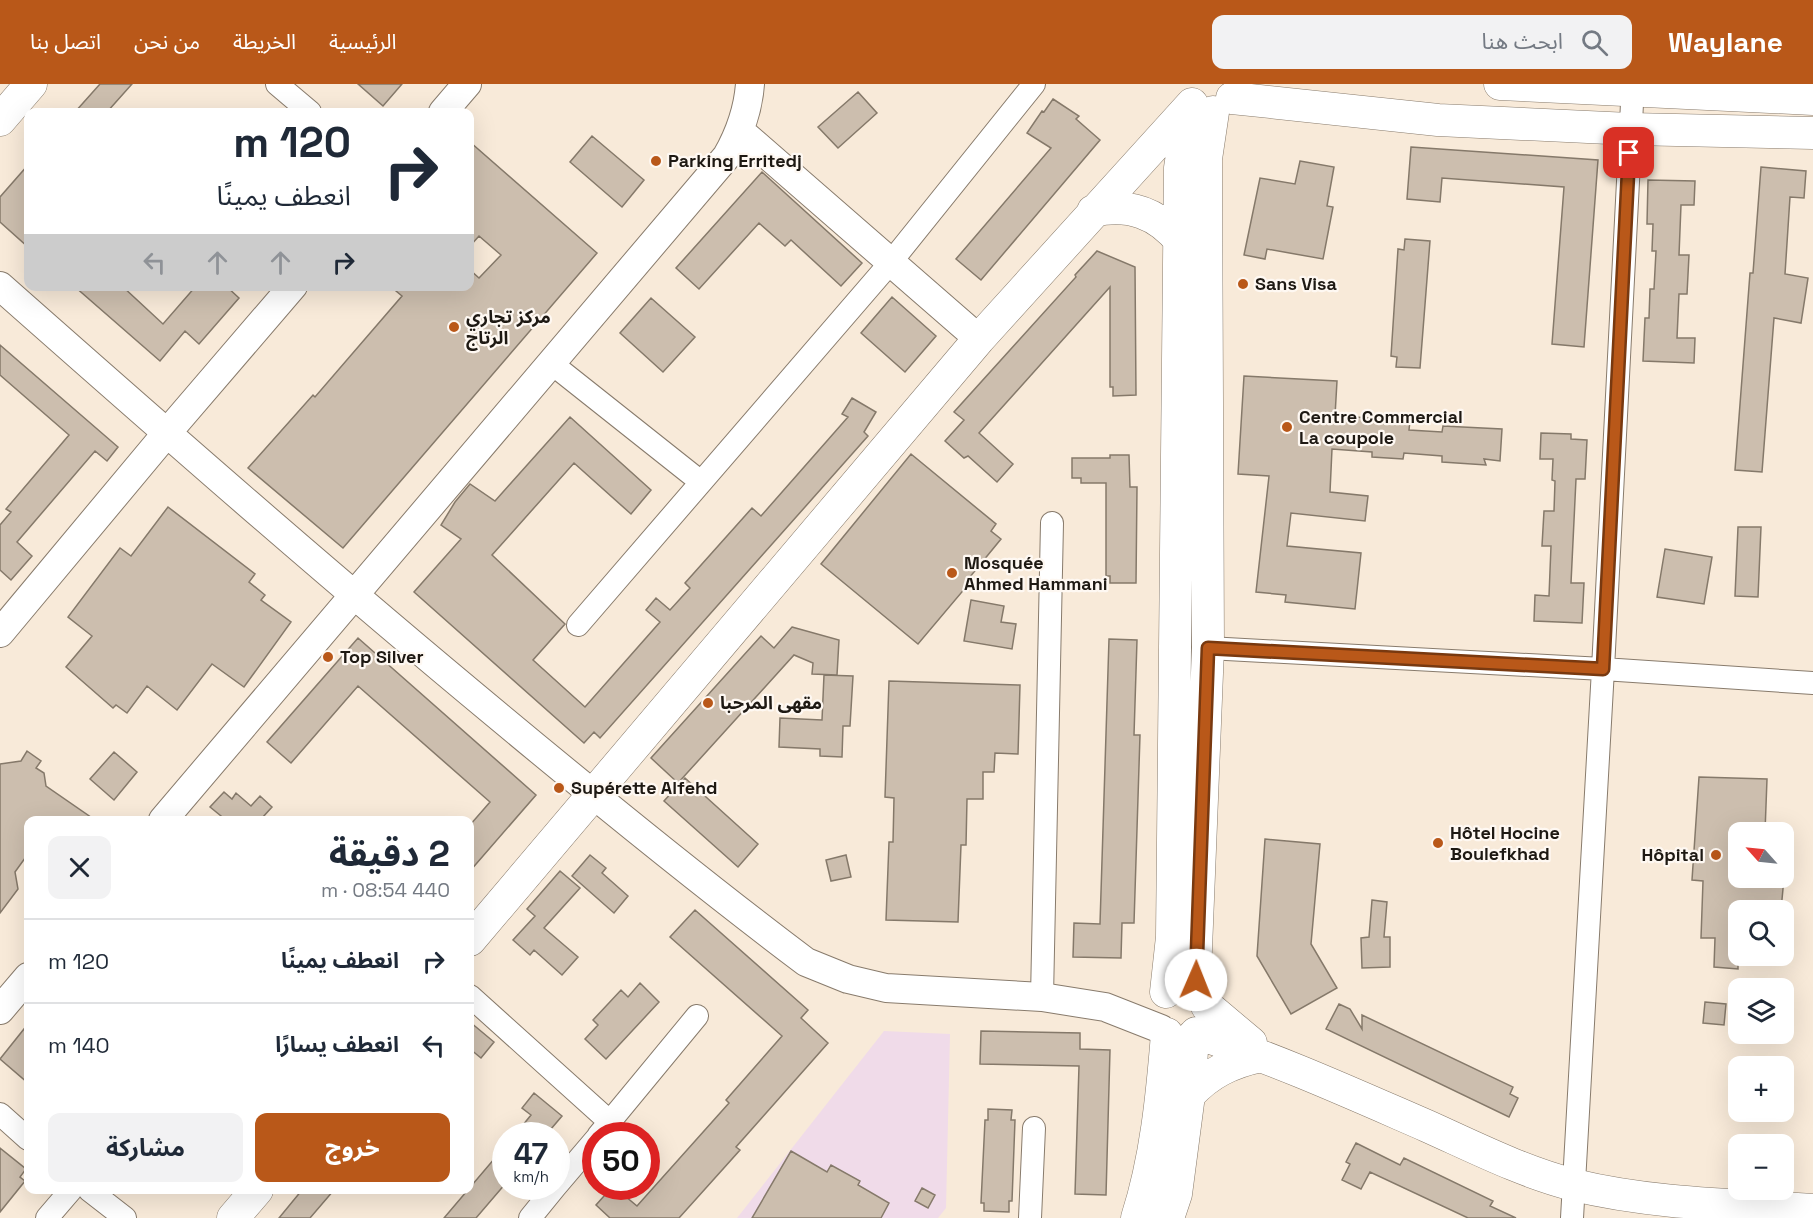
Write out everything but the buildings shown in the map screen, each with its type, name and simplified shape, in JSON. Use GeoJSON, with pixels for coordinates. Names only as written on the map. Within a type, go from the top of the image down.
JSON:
{"type":"FeatureCollection","features":[{"type":"Feature","properties":{"kind":"main road"},"geometry":{"type":"LineString","coordinates":[[0,120],[31,84]]}},
{"type":"Feature","properties":{"kind":"main road"},"geometry":{"type":"LineString","coordinates":[[1500,84],[1632,88],[1813,99]]}},
{"type":"Feature","properties":{"kind":"main road"},"geometry":{"type":"LineString","coordinates":[[1165,993],[1172,937],[1181,158],[1208,98]]}},
{"type":"Feature","properties":{"kind":"main road"},"geometry":{"type":"LineString","coordinates":[[1137,1218],[1147,1184],[1154,1144],[1187,1022],[1195,974],[1208,648],[1206,159],[1208,98]]}},
{"type":"Feature","properties":{"kind":"main road"},"geometry":{"type":"LineString","coordinates":[[474,935],[979,339],[1093,211],[1208,98],[1438,120],[1630,129],[1813,133]]}},
{"type":"Feature","properties":{"kind":"main road"},"geometry":{"type":"LineString","coordinates":[[1093,211],[1121,207],[1149,214],[1167,226],[1181,242]]}},
{"type":"Feature","properties":{"kind":"main road"},"geometry":{"type":"LineString","coordinates":[[1165,993],[1181,986],[1190,987],[1187,1022],[1189,1095],[1176,1194],[1168,1218]]}},
{"type":"Feature","properties":{"kind":"main road"},"geometry":{"type":"LineString","coordinates":[[1187,1022],[1503,1161],[1573,1185],[1625,1195],[1813,1210]]}},
{"type":"Feature","properties":{"kind":"main road"},"geometry":{"type":"LineString","coordinates":[[1189,1095],[1199,1084],[1221,1069],[1234,1063],[1269,1058]]}},
{"type":"Feature","properties":{"kind":"main road"},"geometry":{"type":"LineString","coordinates":[[233,1218],[254,1194]]}},
{"type":"Feature","properties":{"kind":"street"},"geometry":{"type":"LineString","coordinates":[[277,84],[305,108]]}},
{"type":"Feature","properties":{"kind":"street"},"geometry":{"type":"LineString","coordinates":[[446,108],[467,84]]}},
{"type":"Feature","properties":{"kind":"street"},"geometry":{"type":"LineString","coordinates":[[165,816],[727,156],[740,131],[749,106],[750,84]]}},
{"type":"Feature","properties":{"kind":"street"},"geometry":{"type":"LineString","coordinates":[[578,625],[891,262],[1034,84]]}},
{"type":"Feature","properties":{"kind":"street"},"geometry":{"type":"LineString","coordinates":[[1572,1218],[1603,669],[1632,88]]}},
{"type":"Feature","properties":{"kind":"street"},"geometry":{"type":"LineString","coordinates":[[740,131],[979,339]]}},
{"type":"Feature","properties":{"kind":"street"},"geometry":{"type":"LineString","coordinates":[[0,286],[166,434],[354,596],[592,794],[806,962],[848,979],[886,988],[1042,997],[1187,1022]]}},
{"type":"Feature","properties":{"kind":"street"},"geometry":{"type":"LineString","coordinates":[[0,633],[289,291]]}},
{"type":"Feature","properties":{"kind":"street"},"geometry":{"type":"LineString","coordinates":[[551,363],[701,482]]}},
{"type":"Feature","properties":{"kind":"street"},"geometry":{"type":"LineString","coordinates":[[1042,997],[1052,523]]}},
{"type":"Feature","properties":{"kind":"street"},"geometry":{"type":"LineString","coordinates":[[1208,648],[1603,669],[1813,683]]}},
{"type":"Feature","properties":{"kind":"street"},"geometry":{"type":"LineString","coordinates":[[0,1010],[24,982]]}},
{"type":"Feature","properties":{"kind":"street"},"geometry":{"type":"LineString","coordinates":[[1105,1007],[1165,993]]}},
{"type":"Feature","properties":{"kind":"street"},"geometry":{"type":"LineString","coordinates":[[474,1000],[591,1122]]}},
{"type":"Feature","properties":{"kind":"street"},"geometry":{"type":"LineString","coordinates":[[609,1122],[697,1016]]}},
{"type":"Feature","properties":{"kind":"street"},"geometry":{"type":"LineString","coordinates":[[0,1114],[24,1135]]}},
{"type":"Feature","properties":{"kind":"street"},"geometry":{"type":"LineString","coordinates":[[1030,1218],[1034,1128]]}},
{"type":"Feature","properties":{"kind":"street"},"geometry":{"type":"LineString","coordinates":[[570,1169],[582,1155]]}},
{"type":"Feature","properties":{"kind":"street"},"geometry":{"type":"LineString","coordinates":[[47,1218],[68,1194]]}},
{"type":"Feature","properties":{"kind":"street"},"geometry":{"type":"LineString","coordinates":[[94,1194],[125,1218]]}},
{"type":"Feature","properties":{"kind":"street"},"geometry":{"type":"LineString","coordinates":[[530,1218],[545,1200]]}},
{"type":"Feature","properties":{"kind":"shaded area"},"geometry":{"type":"Polygon","coordinates":[[[884,1031],[950,1034],[946,1208],[938,1218],[737,1218],[884,1031]]]}},
{"type":"Feature","properties":{"kind":"place","name":"Parking Erritedj"},"geometry":{"type":"Point","coordinates":[656,161]}},
{"type":"Feature","properties":{"kind":"place","name":"Sans Visa"},"geometry":{"type":"Point","coordinates":[1243,284]}},
{"type":"Feature","properties":{"kind":"place","name":"مركز تجاري الرتاج"},"geometry":{"type":"Point","coordinates":[454,327]}},
{"type":"Feature","properties":{"kind":"place","name":"Centre Commercial La coupole"},"geometry":{"type":"Point","coordinates":[1287,427]}},
{"type":"Feature","properties":{"kind":"place","name":"Mosquée Ahmed Hammani"},"geometry":{"type":"Point","coordinates":[952,573]}},
{"type":"Feature","properties":{"kind":"place","name":"Top Silver"},"geometry":{"type":"Point","coordinates":[328,657]}},
{"type":"Feature","properties":{"kind":"place","name":"مقهى المرحبا"},"geometry":{"type":"Point","coordinates":[708,703]}},
{"type":"Feature","properties":{"kind":"place","name":"Supérette Alfehd"},"geometry":{"type":"Point","coordinates":[559,788]}},
{"type":"Feature","properties":{"kind":"place","name":"Hôtel Hocine Boulefkhad"},"geometry":{"type":"Point","coordinates":[1438,843]}},
{"type":"Feature","properties":{"kind":"place","name":"Hôpital"},"geometry":{"type":"Point","coordinates":[1716,855]}},
{"type":"Feature","properties":{"kind":"route"},"geometry":{"type":"LineString","coordinates":[[1196,980],[1208,648],[1603,669],[1629,153]]}}]}
